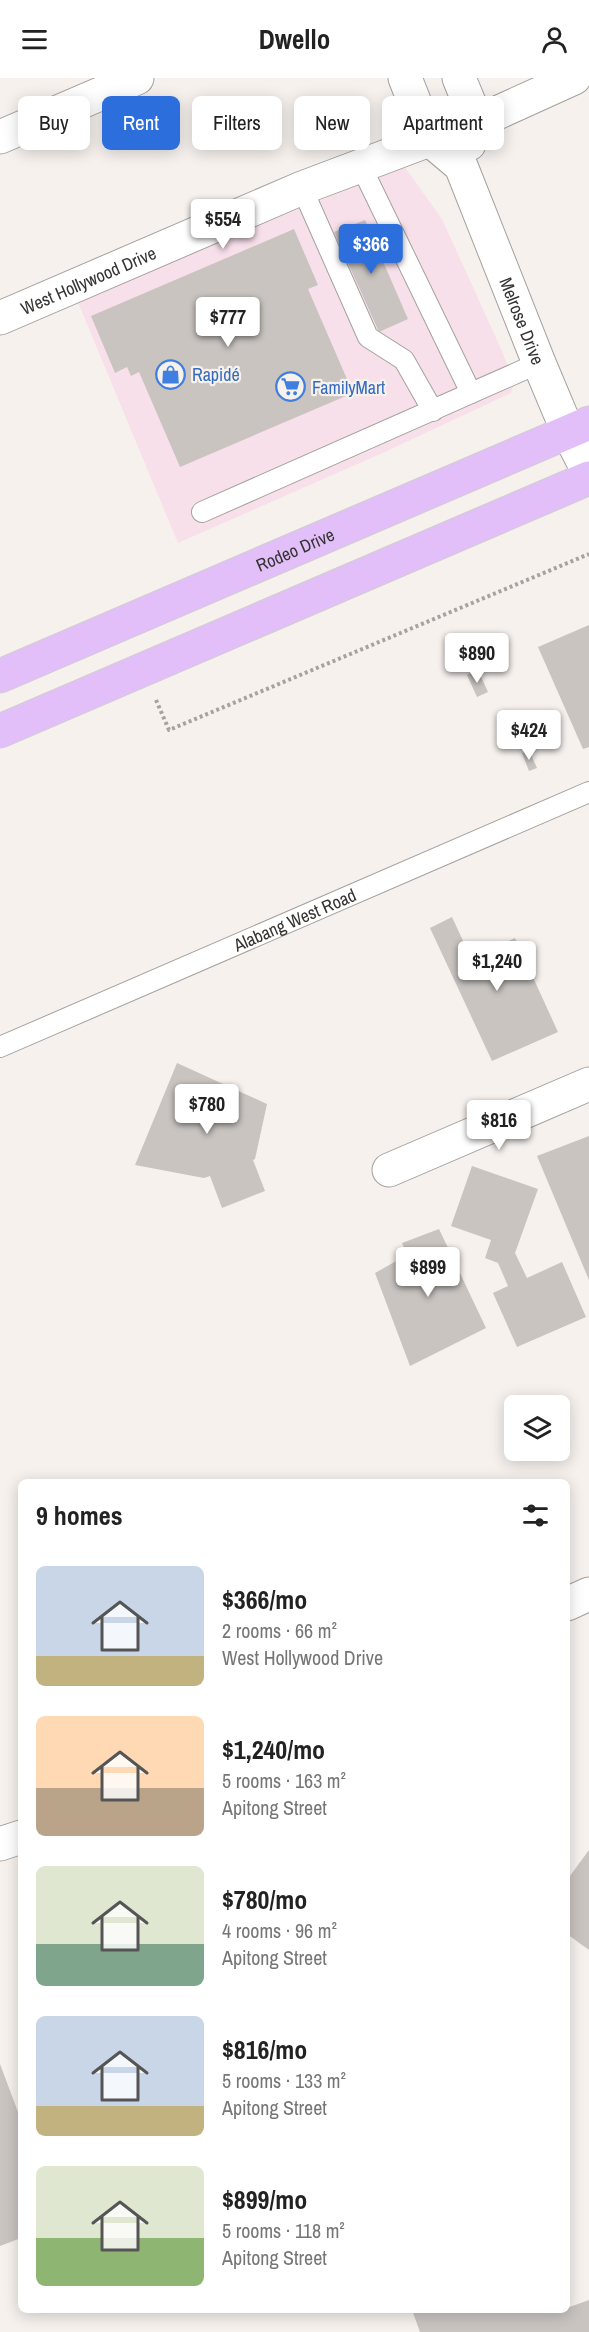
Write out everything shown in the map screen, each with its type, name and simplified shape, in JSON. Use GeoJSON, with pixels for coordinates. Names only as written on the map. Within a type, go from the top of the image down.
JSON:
{"type":"FeatureCollection","features":[{"type":"Feature","properties":{"kind":"main road","name":"Rodeo Drive"},"geometry":{"type":"LineString","coordinates":[[0,676],[578,428]]}},
{"type":"Feature","properties":{"kind":"main road"},"geometry":{"type":"LineString","coordinates":[[0,731],[589,478]]}},
{"type":"Feature","properties":{"kind":"street"},"geometry":{"type":"LineString","coordinates":[[0,137],[137,78]]}},
{"type":"Feature","properties":{"kind":"street","name":"Melrose Drive"},"geometry":{"type":"LineString","coordinates":[[405,78],[412,96]]}},
{"type":"Feature","properties":{"kind":"street"},"geometry":{"type":"LineString","coordinates":[[459,78],[466,96]]}},
{"type":"Feature","properties":{"kind":"street","name":"West Hollywood Drive"},"geometry":{"type":"LineString","coordinates":[[504,110],[574,78]]}},
{"type":"Feature","properties":{"kind":"street","name":"West Hollywood Drive"},"geometry":{"type":"LineString","coordinates":[[0,318],[302,188],[401,150]]}},
{"type":"Feature","properties":{"kind":"street","name":"Melrose Drive"},"geometry":{"type":"LineString","coordinates":[[442,150],[461,166],[539,363],[578,428],[589,473]]}},
{"type":"Feature","properties":{"kind":"street"},"geometry":{"type":"LineString","coordinates":[[461,166],[467,150]]}},
{"type":"Feature","properties":{"kind":"street"},"geometry":{"type":"LineString","coordinates":[[389,1170],[589,1084]]}},
{"type":"Feature","properties":{"kind":"street"},"geometry":{"type":"LineString","coordinates":[[570,1603],[589,1594]]}},
{"type":"Feature","properties":{"kind":"street"},"geometry":{"type":"LineString","coordinates":[[0,1844],[18,1839]]}},
{"type":"Feature","properties":{"kind":"lane"},"geometry":{"type":"LineString","coordinates":[[361,166],[471,393]]}},
{"type":"Feature","properties":{"kind":"lane"},"geometry":{"type":"LineString","coordinates":[[302,188],[368,337],[404,360],[433,411]]}},
{"type":"Feature","properties":{"kind":"lane"},"geometry":{"type":"LineString","coordinates":[[202,512],[539,363]]}},
{"type":"Feature","properties":{"kind":"lane","name":"Alabang West Road"},"geometry":{"type":"LineString","coordinates":[[0,1047],[589,792]]}},
{"type":"Feature","properties":{"kind":"path"},"geometry":{"type":"LineString","coordinates":[[143,669],[169,730],[589,554]]}},
{"type":"Feature","properties":{"kind":"shaded area"},"geometry":{"type":"Polygon","coordinates":[[[404,166],[442,219],[502,351],[514,383],[511,393],[385,452],[178,543],[77,300],[404,166]]]}},
{"type":"Feature","properties":{"kind":"building"},"geometry":{"type":"Polygon","coordinates":[[[365,220],[408,319],[379,332],[334,232],[365,220]]]}},
{"type":"Feature","properties":{"kind":"building"},"geometry":{"type":"Polygon","coordinates":[[[294,229],[318,285],[308,289],[353,393],[180,467],[139,372],[131,376],[127,367],[115,373],[91,316],[294,229]]]}},
{"type":"Feature","properties":{"kind":"building"},"geometry":{"type":"Polygon","coordinates":[[[589,625],[589,747],[583,749],[538,647],[589,625]]]}},
{"type":"Feature","properties":{"kind":"building"},"geometry":{"type":"Polygon","coordinates":[[[478,670],[488,692],[477,697],[467,675],[478,670]]]}},
{"type":"Feature","properties":{"kind":"building"},"geometry":{"type":"Polygon","coordinates":[[[529,750],[537,768],[529,771],[522,753],[529,750]]]}},
{"type":"Feature","properties":{"kind":"building"},"geometry":{"type":"Polygon","coordinates":[[[452,917],[471,958],[515,938],[558,1032],[492,1061],[430,928],[452,917]]]}},
{"type":"Feature","properties":{"kind":"building"},"geometry":{"type":"Polygon","coordinates":[[[177,1063],[267,1104],[253,1160],[265,1191],[222,1208],[210,1176],[204,1178],[135,1165],[177,1063]]]}},
{"type":"Feature","properties":{"kind":"building"},"geometry":{"type":"Polygon","coordinates":[[[589,1136],[589,1280],[537,1156],[589,1136]]]}},
{"type":"Feature","properties":{"kind":"building"},"geometry":{"type":"Polygon","coordinates":[[[472,1166],[538,1189],[515,1253],[527,1278],[562,1262],[586,1317],[517,1347],[493,1293],[508,1286],[498,1263],[485,1258],[491,1240],[451,1226],[472,1166]]]}},
{"type":"Feature","properties":{"kind":"building"},"geometry":{"type":"Polygon","coordinates":[[[439,1229],[486,1328],[410,1366],[375,1273],[407,1255],[402,1243],[439,1229]]]}},
{"type":"Feature","properties":{"kind":"building"},"geometry":{"type":"Polygon","coordinates":[[[589,1850],[589,1950],[570,1936],[570,1876],[589,1850]]]}},
{"type":"Feature","properties":{"kind":"building"},"geometry":{"type":"Polygon","coordinates":[[[0,2064],[18,2112],[18,2239],[0,2246],[0,2064]]]}},
{"type":"Feature","properties":{"kind":"building"},"geometry":{"type":"Polygon","coordinates":[[[589,2300],[589,2332],[420,2332],[413,2313],[570,2313],[570,2307],[589,2300]]]}},
{"type":"Feature","properties":{"kind":"place","name":"Rapidé"},"geometry":{"type":"Point","coordinates":[171,374]}},
{"type":"Feature","properties":{"kind":"place","name":"FamilyMart"},"geometry":{"type":"Point","coordinates":[291,387]}}]}
